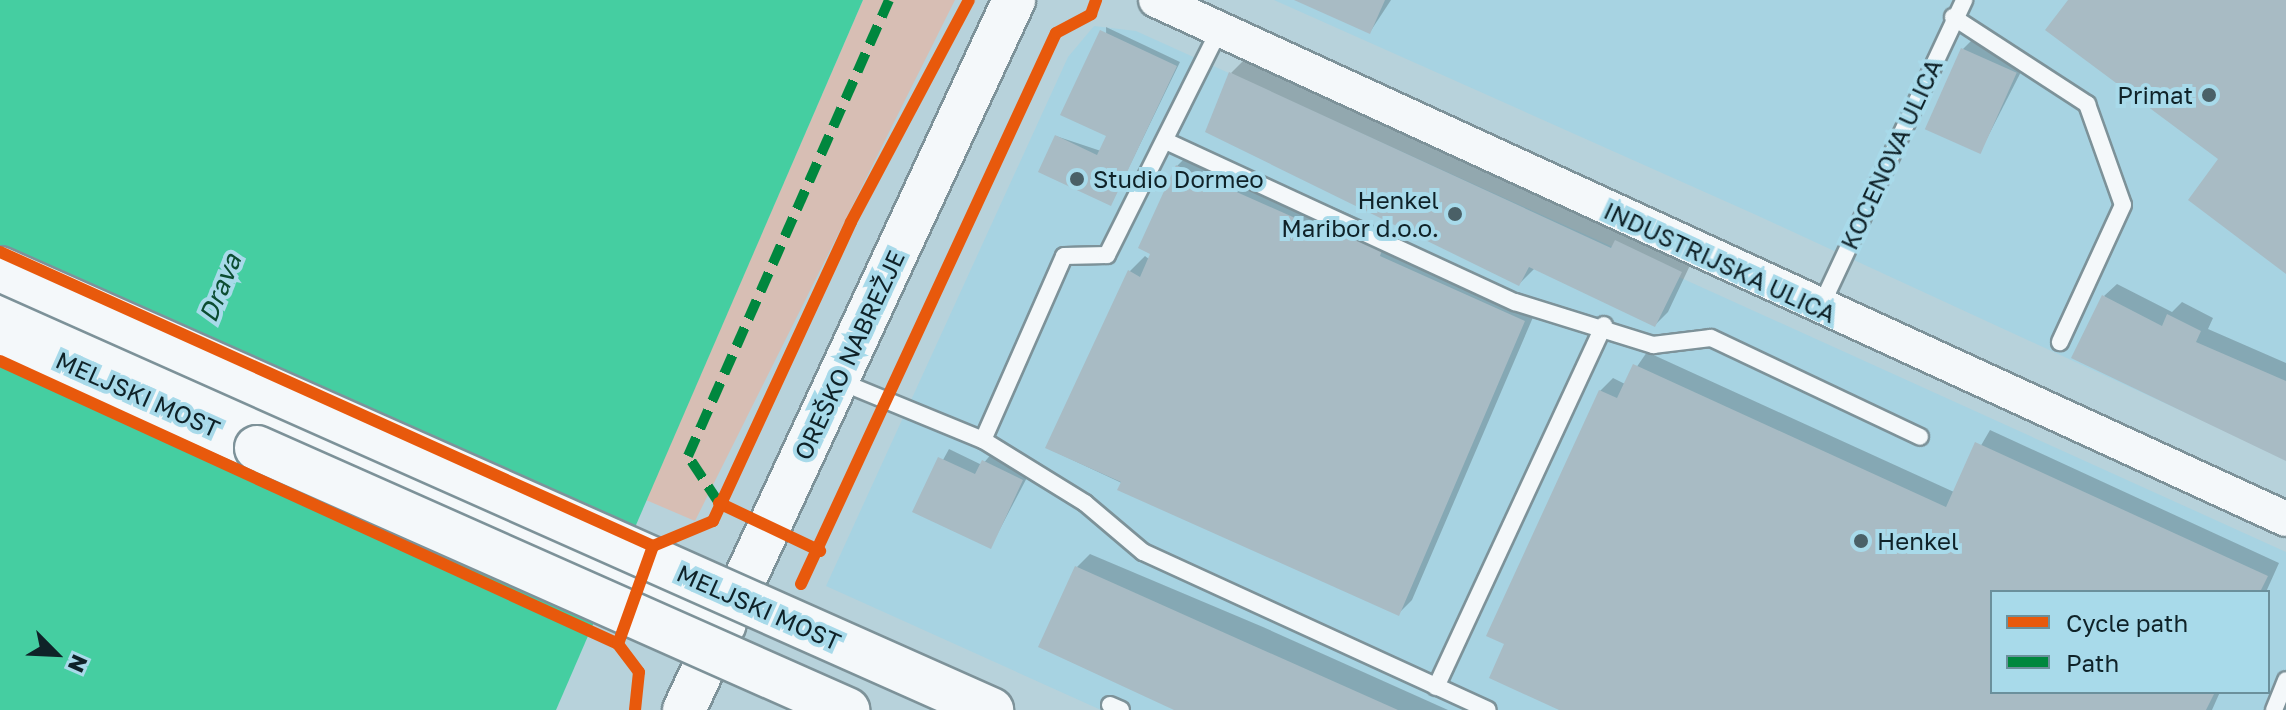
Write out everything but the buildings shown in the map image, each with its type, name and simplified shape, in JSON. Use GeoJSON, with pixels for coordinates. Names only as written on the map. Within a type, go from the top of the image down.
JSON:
{"type":"FeatureCollection","features":[{"type":"Feature","properties":{"kind":"highway","name":"MELJSKI MOST"},"geometry":{"type":"LineString","coordinates":[[0,269],[991,710]]}},
{"type":"Feature","properties":{"kind":"highway","name":"MELJSKI MOST"},"geometry":{"type":"LineString","coordinates":[[0,332],[847,710]]}},
{"type":"Feature","properties":{"kind":"street","name":"OREŠKO NABREŽJE"},"geometry":{"type":"LineString","coordinates":[[684,710],[1014,0]]}},
{"type":"Feature","properties":{"kind":"street","name":"INDUSTRIJSKA ULICA"},"geometry":{"type":"LineString","coordinates":[[1156,0],[1819,309],[2286,519]]}},
{"type":"Feature","properties":{"kind":"street","name":"MELJSKI MOST"},"geometry":{"type":"LineString","coordinates":[[0,305],[725,625]]}},
{"type":"Feature","properties":{"kind":"lane","name":"KOCENOVA ULICA"},"geometry":{"type":"LineString","coordinates":[[1819,309],[1953,17],[1964,0]]}},
{"type":"Feature","properties":{"kind":"lane"},"geometry":{"type":"LineString","coordinates":[[1953,17],[2087,104],[2123,205],[2060,342]]}},
{"type":"Feature","properties":{"kind":"lane"},"geometry":{"type":"LineString","coordinates":[[983,440],[1064,256],[1107,255],[1219,30]]}},
{"type":"Feature","properties":{"kind":"lane"},"geometry":{"type":"LineString","coordinates":[[1166,141],[1515,302],[1604,325],[1653,345],[1711,338],[1920,437]]}},
{"type":"Feature","properties":{"kind":"lane"},"geometry":{"type":"LineString","coordinates":[[1436,687],[1604,325]]}},
{"type":"Feature","properties":{"kind":"lane"},"geometry":{"type":"LineString","coordinates":[[837,380],[983,440],[1085,503],[1143,552],[1488,710]]}},
{"type":"Feature","properties":{"kind":"lane"},"geometry":{"type":"LineString","coordinates":[[2274,710],[2286,680]]}},
{"type":"Feature","properties":{"kind":"shaded area"},"geometry":{"type":"Polygon","coordinates":[[[863,0],[955,0],[695,521],[646,500],[863,0]]]}},
{"type":"Feature","properties":{"kind":"shaded area"},"geometry":{"type":"Polygon","coordinates":[[[1274,0],[2286,0],[2286,459],[1754,214],[1274,0]]]}},
{"type":"Feature","properties":{"kind":"shaded area"},"geometry":{"type":"Polygon","coordinates":[[[1094,26],[1136,31],[2286,552],[2286,710],[1101,710],[826,586],[1068,57],[1094,26]]]}},
{"type":"Feature","properties":{"kind":"water","name":"Drava"},"geometry":{"type":"Polygon","coordinates":[[[0,0],[863,0],[556,710],[0,710],[0,0]]]}},
{"type":"Feature","properties":{"kind":"marked path"},"geometry":{"type":"LineString","coordinates":[[719,503],[688,456],[889,0]]}},
{"type":"Feature","properties":{"kind":"cycle path"},"geometry":{"type":"LineString","coordinates":[[635,710],[639,672],[618,644],[653,546],[713,521],[851,222],[969,0]]}},
{"type":"Feature","properties":{"kind":"cycle path"},"geometry":{"type":"LineString","coordinates":[[801,584],[1056,33],[1091,14],[1096,0]]}},
{"type":"Feature","properties":{"kind":"cycle path"},"geometry":{"type":"LineString","coordinates":[[0,252],[653,546]]}},
{"type":"Feature","properties":{"kind":"cycle path"},"geometry":{"type":"LineString","coordinates":[[0,361],[618,644]]}},
{"type":"Feature","properties":{"kind":"cycle path"},"geometry":{"type":"LineString","coordinates":[[719,503],[820,551]]}},
{"type":"Feature","properties":{"kind":"place","name":"Primat"},"geometry":{"type":"Point","coordinates":[2209,95]}},
{"type":"Feature","properties":{"kind":"place","name":"Studio Dormeo"},"geometry":{"type":"Point","coordinates":[1077,179]}},
{"type":"Feature","properties":{"kind":"place","name":"Henkel Maribor d.o.o."},"geometry":{"type":"Point","coordinates":[1455,214]}},
{"type":"Feature","properties":{"kind":"place","name":"Henkel"},"geometry":{"type":"Point","coordinates":[1861,541]}}]}
